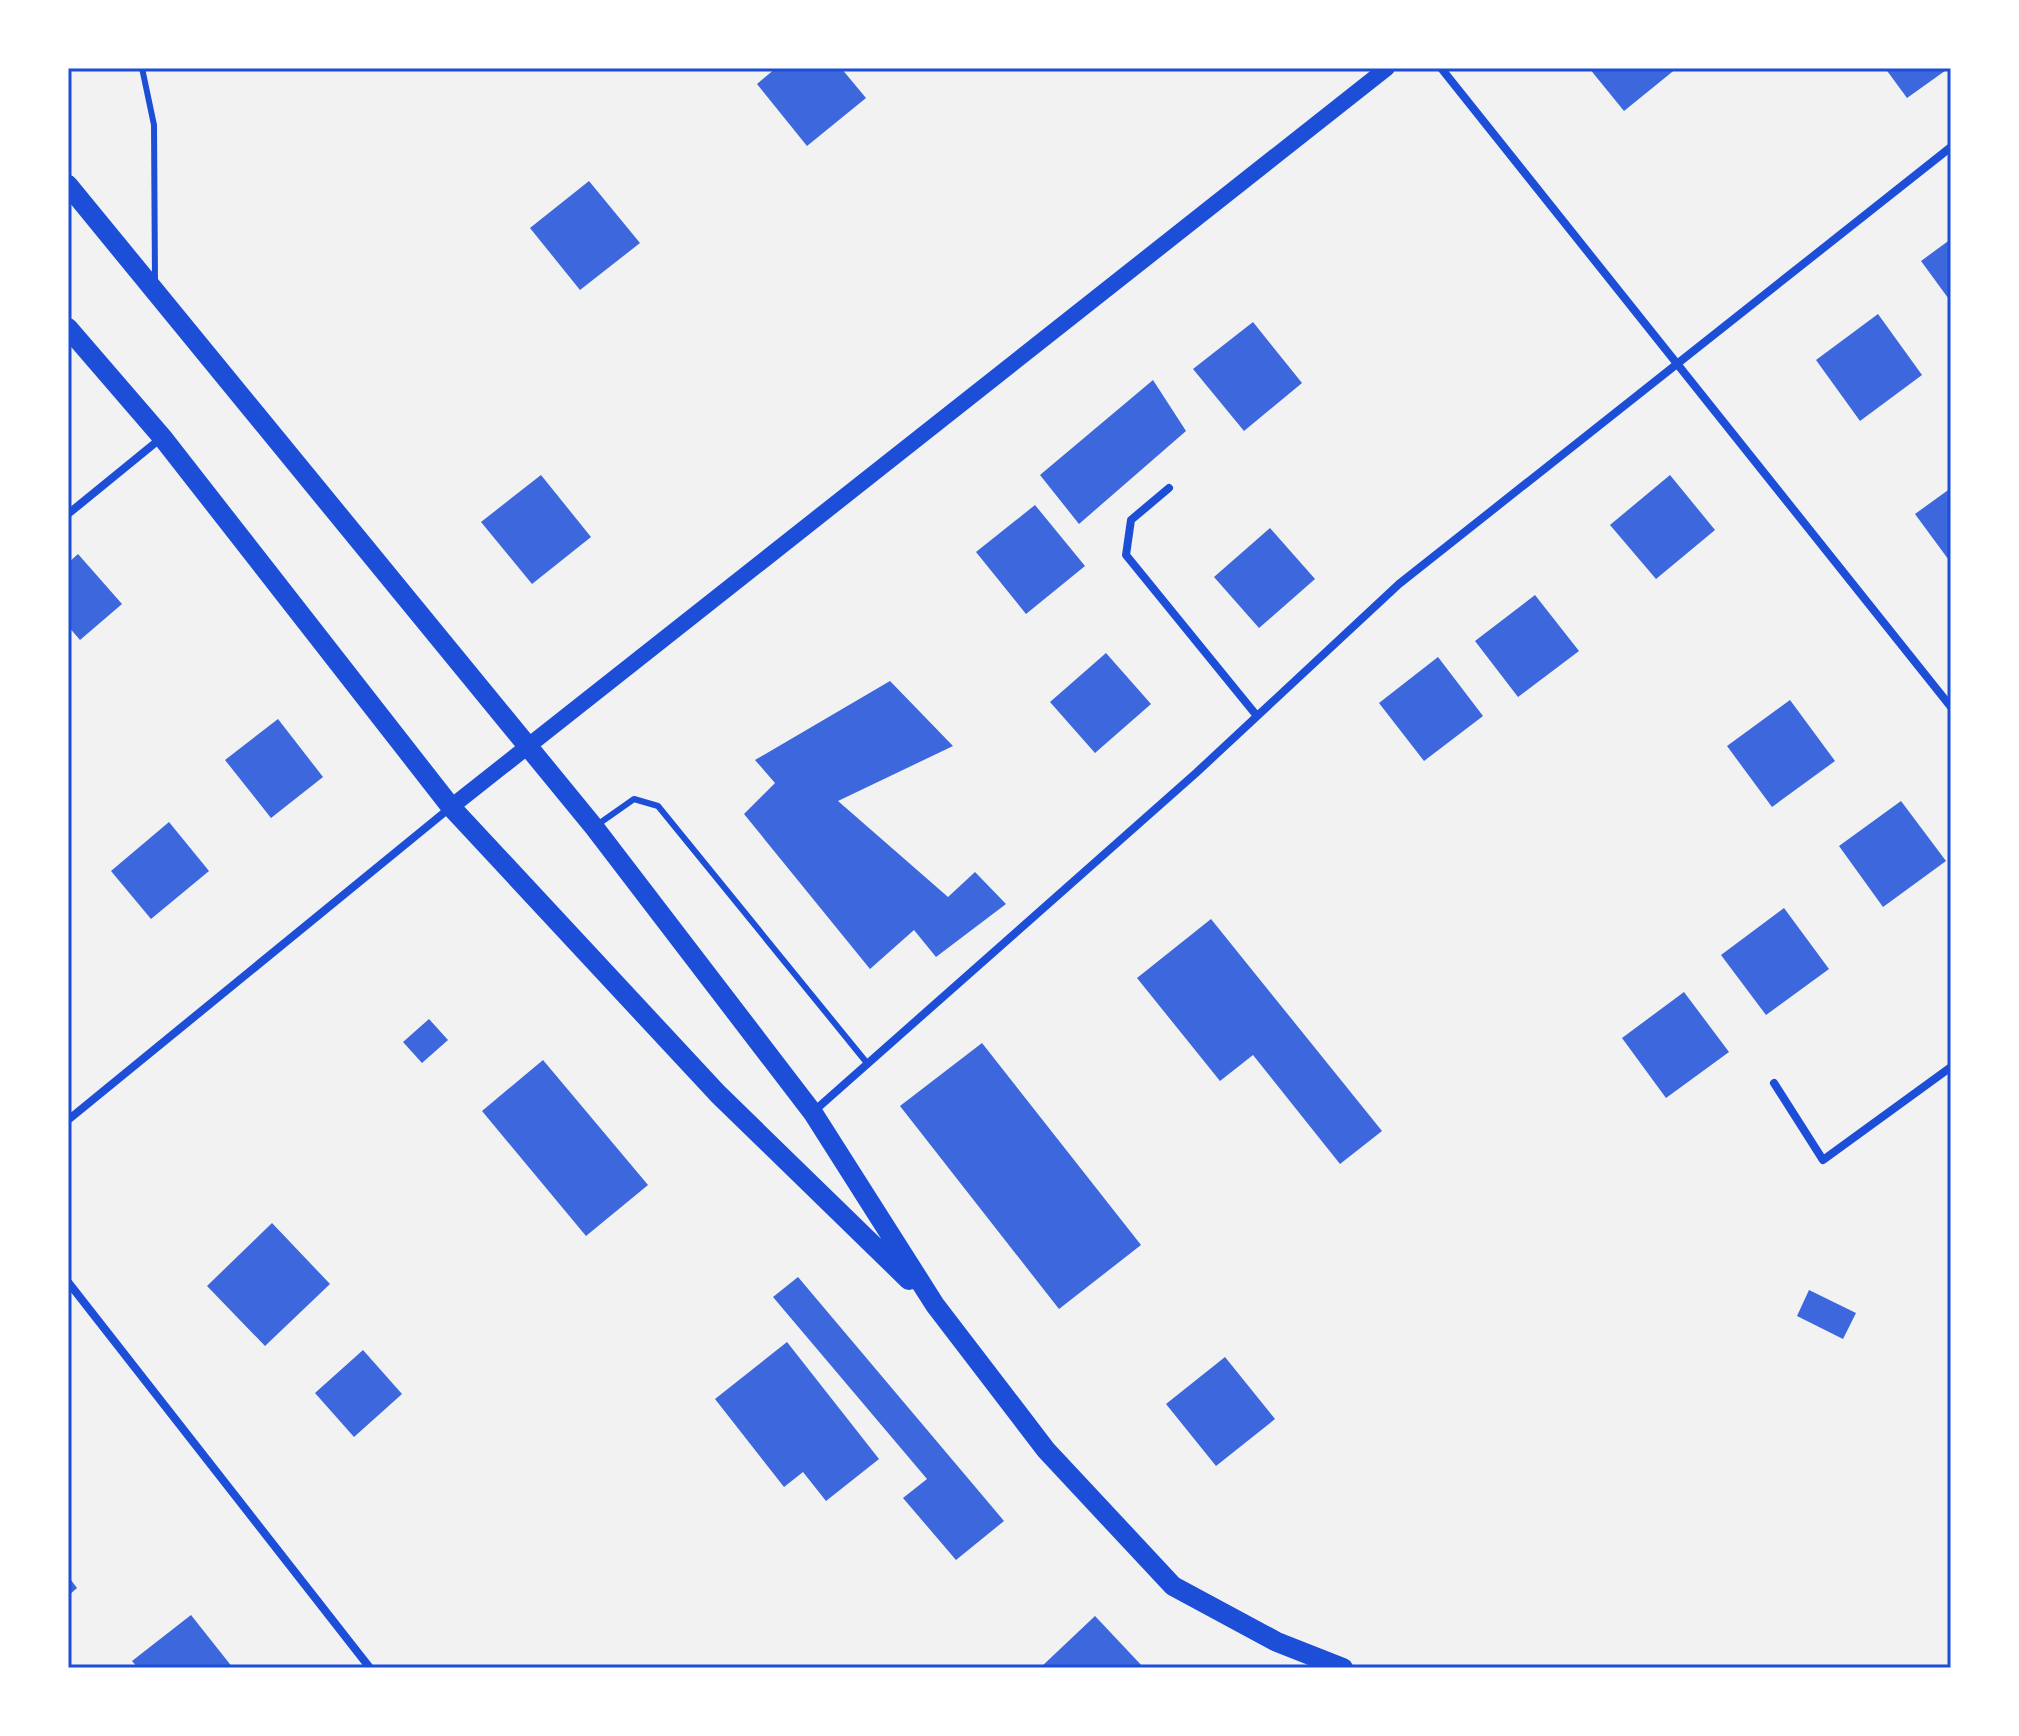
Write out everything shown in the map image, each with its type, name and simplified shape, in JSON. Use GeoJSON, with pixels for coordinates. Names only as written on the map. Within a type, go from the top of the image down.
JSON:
{"type":"FeatureCollection","features":[{"type":"Feature","properties":{"kind":"main road"},"geometry":{"type":"LineString","coordinates":[[451,807],[1387,68]]}},
{"type":"Feature","properties":{"kind":"main road"},"geometry":{"type":"LineString","coordinates":[[68,185],[594,827],[813,1113],[935,1305],[1046,1450],[1173,1586],[1277,1642],[1343,1668]]}},
{"type":"Feature","properties":{"kind":"main road"},"geometry":{"type":"LineString","coordinates":[[68,328],[162,437],[451,807],[718,1094],[935,1305]]}},
{"type":"Feature","properties":{"kind":"street"},"geometry":{"type":"LineString","coordinates":[[1441,68],[1951,707]]}},
{"type":"Feature","properties":{"kind":"street"},"geometry":{"type":"LineString","coordinates":[[813,1113],[1196,773],[1399,584],[1951,147]]}},
{"type":"Feature","properties":{"kind":"street"},"geometry":{"type":"LineString","coordinates":[[68,514],[162,437]]}},
{"type":"Feature","properties":{"kind":"street"},"geometry":{"type":"LineString","coordinates":[[1169,488],[1131,520],[1126,555],[1257,716]]}},
{"type":"Feature","properties":{"kind":"street"},"geometry":{"type":"LineString","coordinates":[[68,1120],[451,807]]}},
{"type":"Feature","properties":{"kind":"street"},"geometry":{"type":"LineString","coordinates":[[1774,1083],[1823,1160],[1951,1067]]}},
{"type":"Feature","properties":{"kind":"street"},"geometry":{"type":"LineString","coordinates":[[68,1282],[370,1668]]}},
{"type":"Feature","properties":{"kind":"lane"},"geometry":{"type":"LineString","coordinates":[[142,68],[154,125],[155,288]]}},
{"type":"Feature","properties":{"kind":"lane"},"geometry":{"type":"LineString","coordinates":[[594,827],[634,799],[658,806],[867,1063]]}},
{"type":"Feature","properties":{"kind":"building"},"geometry":{"type":"Polygon","coordinates":[[[776,68],[841,68],[866,98],[807,146],[757,84],[776,68]]]}},
{"type":"Feature","properties":{"kind":"building"},"geometry":{"type":"Polygon","coordinates":[[[1589,68],[1677,68],[1624,111],[1589,68]]]}},
{"type":"Feature","properties":{"kind":"building"},"geometry":{"type":"Polygon","coordinates":[[[1885,68],[1949,68],[1907,98],[1885,68]]]}},
{"type":"Feature","properties":{"kind":"building"},"geometry":{"type":"Polygon","coordinates":[[[589,181],[640,243],[580,290],[530,228],[589,181]]]}},
{"type":"Feature","properties":{"kind":"building"},"geometry":{"type":"Polygon","coordinates":[[[1951,239],[1951,302],[1921,261],[1951,239]]]}},
{"type":"Feature","properties":{"kind":"building"},"geometry":{"type":"Polygon","coordinates":[[[1878,314],[1922,375],[1860,421],[1816,360],[1878,314]]]}},
{"type":"Feature","properties":{"kind":"building"},"geometry":{"type":"Polygon","coordinates":[[[1253,322],[1302,383],[1244,431],[1193,369],[1253,322]]]}},
{"type":"Feature","properties":{"kind":"building"},"geometry":{"type":"Polygon","coordinates":[[[1153,380],[1186,431],[1079,524],[1040,475],[1153,380]]]}},
{"type":"Feature","properties":{"kind":"building"},"geometry":{"type":"Polygon","coordinates":[[[541,475],[591,537],[532,584],[481,522],[541,475]]]}},
{"type":"Feature","properties":{"kind":"building"},"geometry":{"type":"Polygon","coordinates":[[[1670,475],[1715,530],[1656,579],[1610,525],[1670,475]]]}},
{"type":"Feature","properties":{"kind":"building"},"geometry":{"type":"Polygon","coordinates":[[[1951,488],[1951,563],[1915,514],[1951,488]]]}},
{"type":"Feature","properties":{"kind":"building"},"geometry":{"type":"Polygon","coordinates":[[[1035,505],[1085,566],[1026,614],[976,552],[1035,505]]]}},
{"type":"Feature","properties":{"kind":"building"},"geometry":{"type":"Polygon","coordinates":[[[1270,528],[1315,579],[1259,628],[1214,577],[1270,528]]]}},
{"type":"Feature","properties":{"kind":"building"},"geometry":{"type":"Polygon","coordinates":[[[78,554],[122,604],[80,640],[68,626],[68,563],[78,554]]]}},
{"type":"Feature","properties":{"kind":"building"},"geometry":{"type":"Polygon","coordinates":[[[1535,595],[1579,651],[1518,697],[1475,641],[1535,595]]]}},
{"type":"Feature","properties":{"kind":"building"},"geometry":{"type":"Polygon","coordinates":[[[1106,653],[1151,704],[1095,753],[1050,702],[1106,653]]]}},
{"type":"Feature","properties":{"kind":"building"},"geometry":{"type":"Polygon","coordinates":[[[1438,657],[1483,716],[1424,761],[1379,703],[1438,657]]]}},
{"type":"Feature","properties":{"kind":"building"},"geometry":{"type":"Polygon","coordinates":[[[890,681],[953,746],[838,801],[948,897],[975,872],[1006,904],[936,957],[914,930],[870,969],[744,814],[775,783],[755,760],[890,681]]]}},
{"type":"Feature","properties":{"kind":"building"},"geometry":{"type":"Polygon","coordinates":[[[1790,700],[1835,761],[1772,807],[1727,746],[1790,700]]]}},
{"type":"Feature","properties":{"kind":"building"},"geometry":{"type":"Polygon","coordinates":[[[278,719],[323,777],[271,818],[225,760],[278,719]]]}},
{"type":"Feature","properties":{"kind":"building"},"geometry":{"type":"Polygon","coordinates":[[[1901,801],[1946,861],[1883,907],[1839,846],[1901,801]]]}},
{"type":"Feature","properties":{"kind":"building"},"geometry":{"type":"Polygon","coordinates":[[[169,822],[209,871],[151,919],[111,871],[169,822]]]}},
{"type":"Feature","properties":{"kind":"building"},"geometry":{"type":"Polygon","coordinates":[[[1784,908],[1829,969],[1766,1015],[1721,955],[1784,908]]]}},
{"type":"Feature","properties":{"kind":"building"},"geometry":{"type":"Polygon","coordinates":[[[1211,919],[1382,1131],[1340,1164],[1253,1055],[1220,1081],[1137,978],[1211,919]]]}},
{"type":"Feature","properties":{"kind":"building"},"geometry":{"type":"Polygon","coordinates":[[[1684,992],[1729,1052],[1666,1098],[1622,1038],[1684,992]]]}},
{"type":"Feature","properties":{"kind":"building"},"geometry":{"type":"Polygon","coordinates":[[[429,1019],[448,1040],[422,1063],[403,1042],[429,1019]]]}},
{"type":"Feature","properties":{"kind":"building"},"geometry":{"type":"Polygon","coordinates":[[[982,1043],[1141,1245],[1059,1309],[900,1106],[982,1043]]]}},
{"type":"Feature","properties":{"kind":"building"},"geometry":{"type":"Polygon","coordinates":[[[543,1060],[648,1185],[586,1236],[482,1111],[543,1060]]]}},
{"type":"Feature","properties":{"kind":"building"},"geometry":{"type":"Polygon","coordinates":[[[272,1223],[330,1284],[265,1346],[207,1286],[272,1223]]]}},
{"type":"Feature","properties":{"kind":"building"},"geometry":{"type":"Polygon","coordinates":[[[798,1277],[1004,1521],[956,1560],[903,1498],[927,1479],[773,1297],[798,1277]]]}},
{"type":"Feature","properties":{"kind":"building"},"geometry":{"type":"Polygon","coordinates":[[[1809,1290],[1856,1313],[1843,1339],[1797,1316],[1809,1290]]]}},
{"type":"Feature","properties":{"kind":"building"},"geometry":{"type":"Polygon","coordinates":[[[787,1342],[879,1459],[826,1501],[803,1472],[784,1487],[715,1399],[787,1342]]]}},
{"type":"Feature","properties":{"kind":"building"},"geometry":{"type":"Polygon","coordinates":[[[363,1350],[402,1394],[354,1437],[315,1393],[363,1350]]]}},
{"type":"Feature","properties":{"kind":"building"},"geometry":{"type":"Polygon","coordinates":[[[1225,1357],[1275,1419],[1216,1466],[1166,1404],[1225,1357]]]}},
{"type":"Feature","properties":{"kind":"building"},"geometry":{"type":"Polygon","coordinates":[[[68,1576],[77,1588],[68,1596],[68,1576]]]}},
{"type":"Feature","properties":{"kind":"building"},"geometry":{"type":"Polygon","coordinates":[[[191,1615],[233,1668],[138,1668],[132,1661],[191,1615]]]}},
{"type":"Feature","properties":{"kind":"building"},"geometry":{"type":"Polygon","coordinates":[[[1095,1616],[1144,1668],[1040,1668],[1095,1616]]]}}]}
